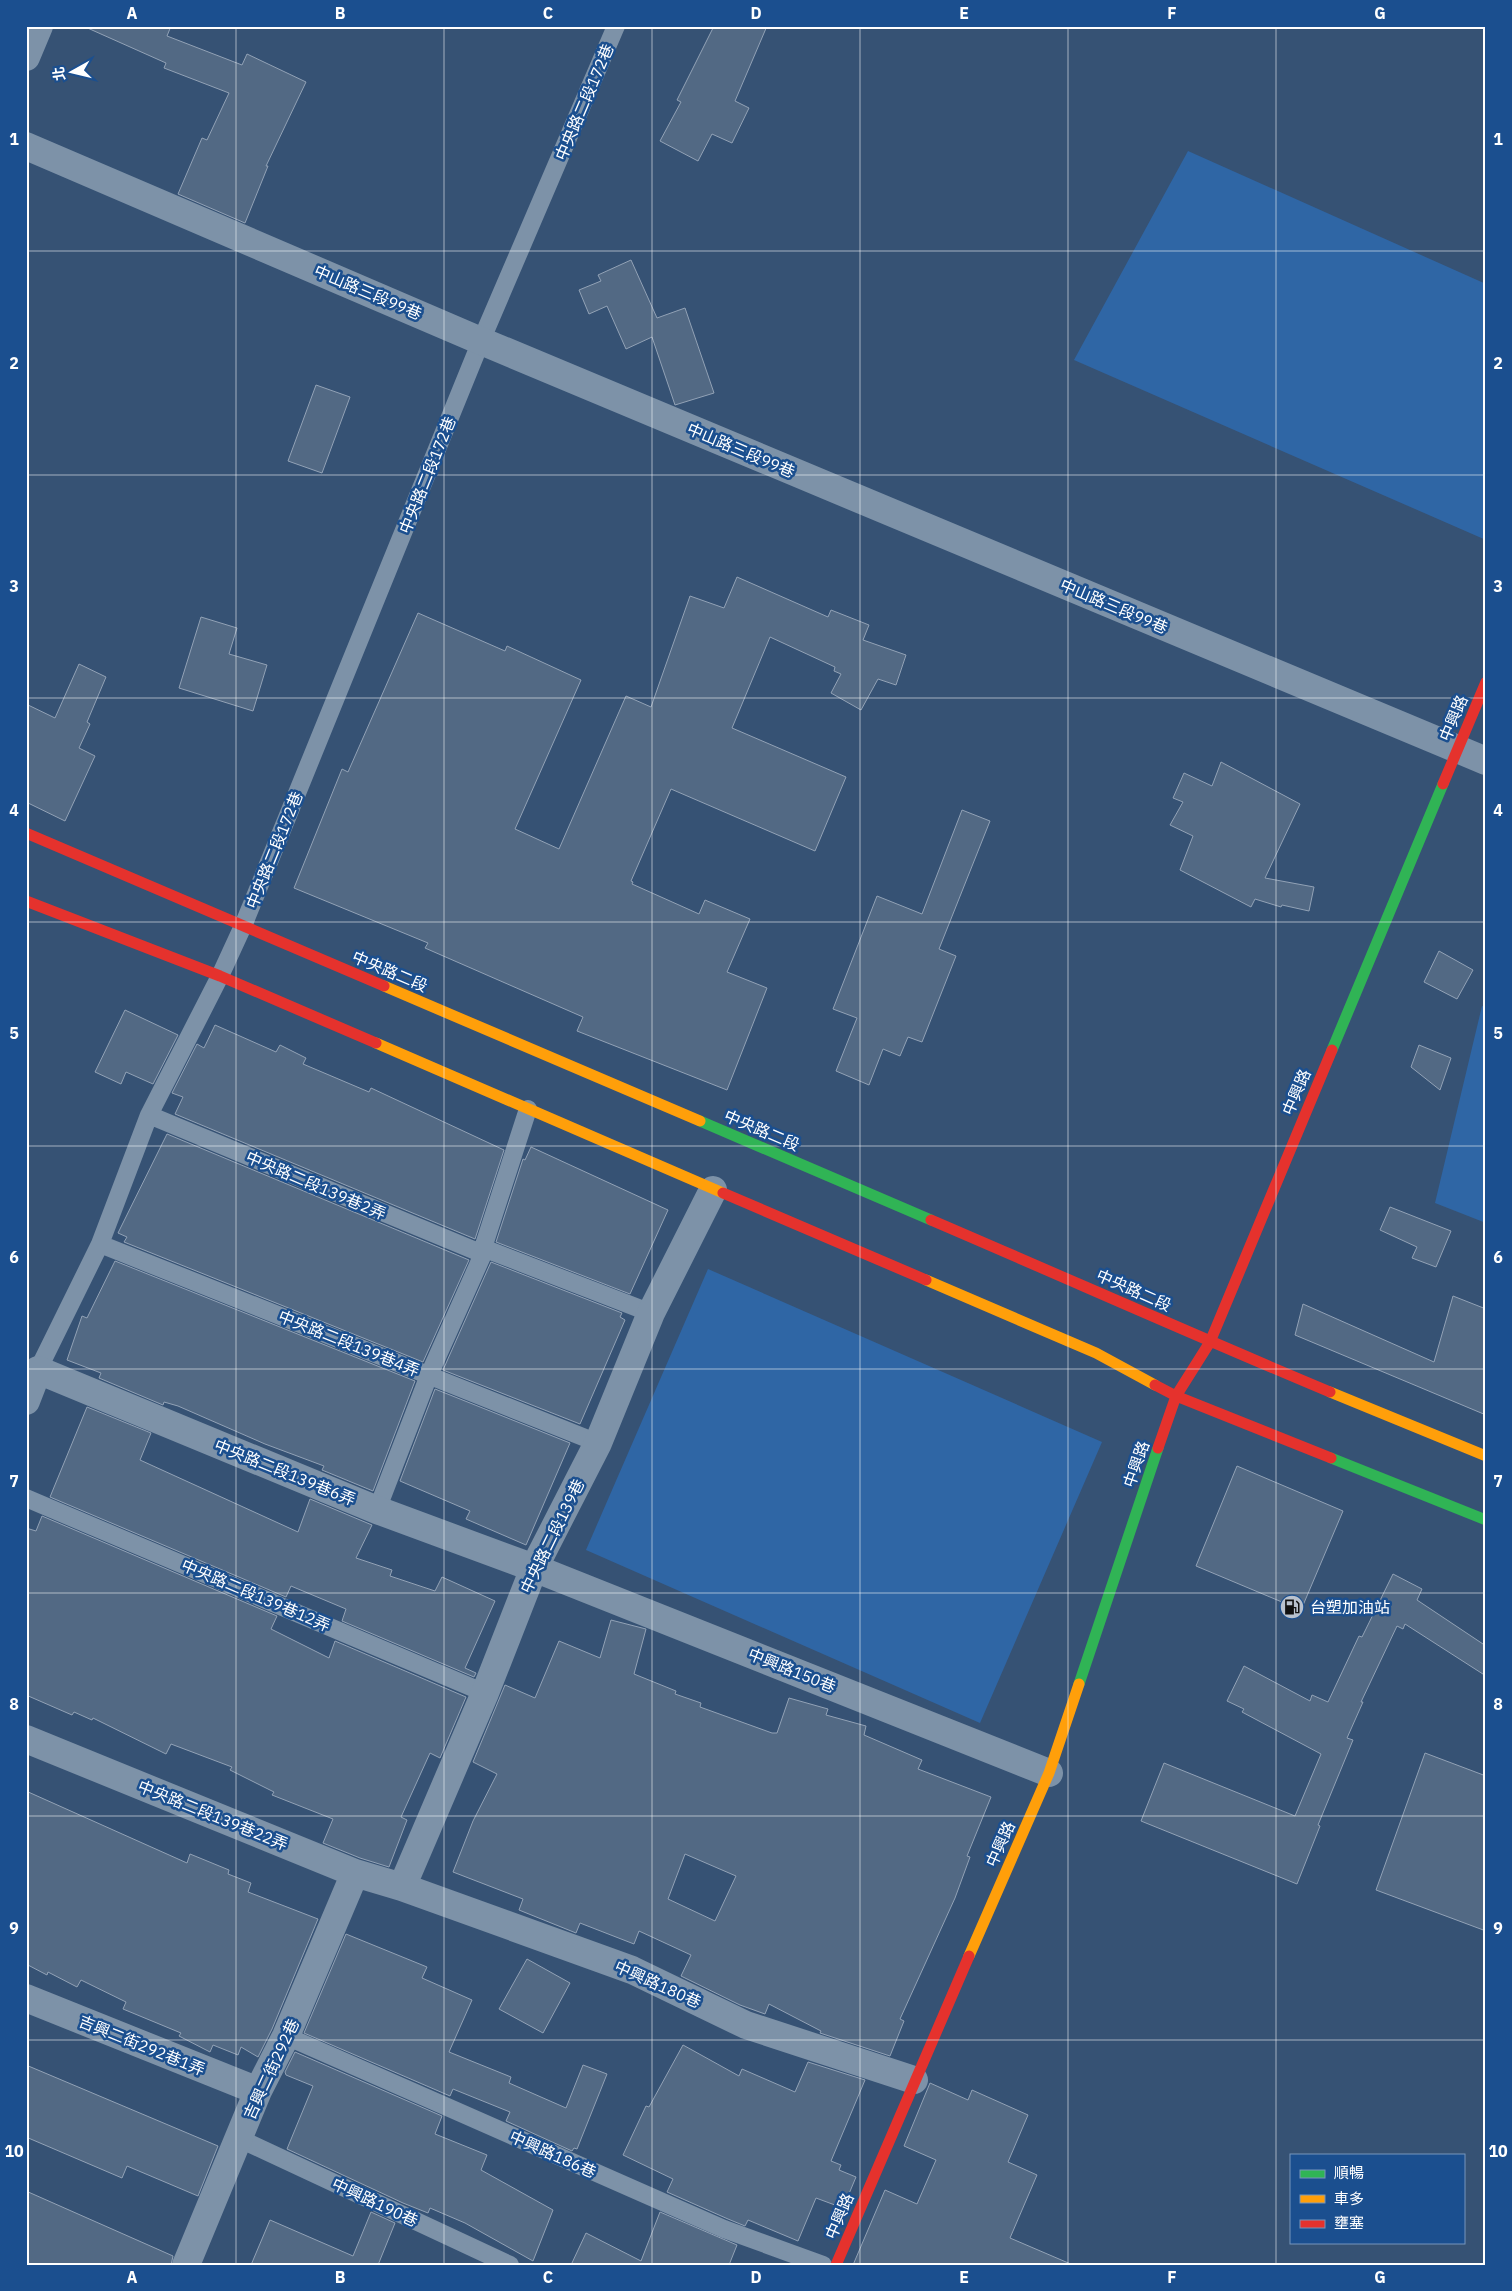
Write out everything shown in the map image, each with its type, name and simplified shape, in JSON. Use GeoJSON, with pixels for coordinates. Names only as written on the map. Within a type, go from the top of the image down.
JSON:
{"type":"FeatureCollection","features":[{"type":"Feature","properties":{"kind":"street"},"geometry":{"type":"LineString","coordinates":[[26,57],[38,26]]}},
{"type":"Feature","properties":{"kind":"street","name":"中山路三段99巷"},"geometry":{"type":"LineString","coordinates":[[26,146],[481,341],[1486,761]]}},
{"type":"Feature","properties":{"kind":"street","name":"中興路"},"geometry":{"type":"LineString","coordinates":[[836,2265],[914,2080],[1049,1773],[1176,1396],[1210,1342],[1486,682]]}},
{"type":"Feature","properties":{"kind":"street","name":"中央路二段"},"geometry":{"type":"LineString","coordinates":[[26,833],[1100,1292],[1210,1342],[1486,1456]]}},
{"type":"Feature","properties":{"kind":"street"},"geometry":{"type":"LineString","coordinates":[[26,901],[220,976],[713,1190],[1096,1353],[1176,1396],[1486,1520]]}},
{"type":"Feature","properties":{"kind":"street","name":"中央路二段139巷"},"geometry":{"type":"LineString","coordinates":[[402,1887],[485,1693],[534,1568],[598,1443],[651,1313],[713,1190]]}},
{"type":"Feature","properties":{"kind":"street"},"geometry":{"type":"LineString","coordinates":[[26,1402],[38,1370]]}},
{"type":"Feature","properties":{"kind":"street","name":"中央路二段139巷6弄"},"geometry":{"type":"LineString","coordinates":[[38,1370],[377,1510],[534,1568]]}},
{"type":"Feature","properties":{"kind":"street","name":"中興路150巷"},"geometry":{"type":"LineString","coordinates":[[534,1568],[1049,1773]]}},
{"type":"Feature","properties":{"kind":"street","name":"中央路二段139巷22弄"},"geometry":{"type":"LineString","coordinates":[[26,1738],[355,1873],[402,1887]]}},
{"type":"Feature","properties":{"kind":"street","name":"吉興二街292巷"},"geometry":{"type":"LineString","coordinates":[[186,2265],[240,2139],[258,2091],[286,2036],[355,1873]]}},
{"type":"Feature","properties":{"kind":"street","name":"中興路180巷"},"geometry":{"type":"LineString","coordinates":[[402,1887],[632,1970],[746,2025],[914,2080]]}},
{"type":"Feature","properties":{"kind":"street","name":"吉興二街292巷1弄"},"geometry":{"type":"LineString","coordinates":[[26,1998],[258,2091]]}},
{"type":"Feature","properties":{"kind":"lane","name":"中央路二段172巷"},"geometry":{"type":"LineString","coordinates":[[38,1370],[100,1244],[150,1115],[243,926],[481,341],[616,26]]}},
{"type":"Feature","properties":{"kind":"lane"},"geometry":{"type":"LineString","coordinates":[[377,1510],[429,1375],[483,1251],[528,1109]]}},
{"type":"Feature","properties":{"kind":"lane","name":"中央路二段139巷2弄"},"geometry":{"type":"LineString","coordinates":[[150,1115],[483,1251],[651,1313]]}},
{"type":"Feature","properties":{"kind":"lane","name":"中央路二段139巷4弄"},"geometry":{"type":"LineString","coordinates":[[100,1244],[598,1443]]}},
{"type":"Feature","properties":{"kind":"lane","name":"中央路二段139巷12弄"},"geometry":{"type":"LineString","coordinates":[[26,1498],[485,1693]]}},
{"type":"Feature","properties":{"kind":"lane","name":"中興路186巷"},"geometry":{"type":"LineString","coordinates":[[286,2036],[724,2229],[824,2265]]}},
{"type":"Feature","properties":{"kind":"lane","name":"中興路190巷"},"geometry":{"type":"LineString","coordinates":[[240,2139],[510,2265]]}},
{"type":"Feature","properties":{"kind":"shaded area"},"geometry":{"type":"Polygon","coordinates":[[[1188,151],[1486,284],[1486,540],[1074,360],[1188,151]]]}},
{"type":"Feature","properties":{"kind":"shaded area"},"geometry":{"type":"Polygon","coordinates":[[[1482,1006],[1486,1007],[1486,1223],[1435,1203],[1482,1006]]]}},
{"type":"Feature","properties":{"kind":"shaded area"},"geometry":{"type":"Polygon","coordinates":[[[708,1269],[1102,1442],[980,1723],[586,1550],[708,1269]]]}},
{"type":"Feature","properties":{"kind":"building"},"geometry":{"type":"Polygon","coordinates":[[[83,26],[171,26],[167,36],[242,65],[247,54],[306,82],[266,166],[268,166],[245,223],[178,194],[202,138],[207,140],[229,93],[164,68],[166,63],[83,26]]]}},
{"type":"Feature","properties":{"kind":"building"},"geometry":{"type":"Polygon","coordinates":[[[714,26],[767,26],[735,101],[749,108],[732,143],[712,134],[698,161],[660,141],[681,102],[677,100],[714,26]]]}},
{"type":"Feature","properties":{"kind":"building"},"geometry":{"type":"Polygon","coordinates":[[[631,260],[657,318],[685,308],[714,393],[675,405],[652,337],[626,349],[607,306],[589,314],[579,290],[601,281],[598,275],[631,260]]]}},
{"type":"Feature","properties":{"kind":"building"},"geometry":{"type":"Polygon","coordinates":[[[316,385],[350,397],[322,473],[288,461],[316,385]]]}},
{"type":"Feature","properties":{"kind":"building"},"geometry":{"type":"Polygon","coordinates":[[[737,577],[828,617],[831,610],[869,625],[863,640],[906,655],[896,685],[878,679],[861,710],[831,693],[841,674],[834,671],[835,667],[770,637],[732,728],[846,777],[815,851],[671,789],[631,881],[633,882],[632,884],[699,914],[705,900],[750,919],[727,972],[767,988],[727,1090],[577,1031],[583,1017],[425,948],[428,943],[294,888],[342,769],[348,772],[418,613],[505,651],[507,646],[581,680],[515,829],[559,849],[626,696],[651,707],[690,596],[724,608],[737,577]]]}},
{"type":"Feature","properties":{"kind":"building"},"geometry":{"type":"Polygon","coordinates":[[[201,617],[237,628],[229,654],[267,665],[253,711],[179,688],[201,617]]]}},
{"type":"Feature","properties":{"kind":"building"},"geometry":{"type":"Polygon","coordinates":[[[79,664],[106,677],[87,722],[90,724],[79,748],[95,756],[65,821],[26,802],[26,704],[55,718],[79,664]]]}},
{"type":"Feature","properties":{"kind":"building"},"geometry":{"type":"Polygon","coordinates":[[[1221,762],[1300,804],[1265,878],[1314,887],[1309,911],[1282,905],[1281,907],[1255,899],[1251,907],[1180,870],[1193,836],[1170,825],[1183,802],[1173,798],[1184,773],[1212,786],[1221,762]]]}},
{"type":"Feature","properties":{"kind":"building"},"geometry":{"type":"Polygon","coordinates":[[[962,810],[990,821],[939,949],[956,956],[922,1042],[908,1037],[900,1056],[883,1049],[869,1085],[836,1071],[857,1018],[833,1009],[877,896],[922,914],[962,810]]]}},
{"type":"Feature","properties":{"kind":"building"},"geometry":{"type":"Polygon","coordinates":[[[1439,951],[1473,970],[1457,999],[1424,982],[1439,951]]]}},
{"type":"Feature","properties":{"kind":"building"},"geometry":{"type":"Polygon","coordinates":[[[125,1010],[178,1035],[153,1084],[126,1072],[121,1084],[95,1072],[125,1010]]]}},
{"type":"Feature","properties":{"kind":"building"},"geometry":{"type":"Polygon","coordinates":[[[215,1025],[276,1052],[280,1045],[306,1058],[303,1064],[369,1092],[371,1088],[504,1150],[475,1239],[175,1114],[183,1097],[172,1093],[197,1044],[204,1048],[215,1025]]]}},
{"type":"Feature","properties":{"kind":"building"},"geometry":{"type":"Polygon","coordinates":[[[1419,1045],[1451,1058],[1440,1090],[1411,1067],[1419,1045]]]}},
{"type":"Feature","properties":{"kind":"building"},"geometry":{"type":"Polygon","coordinates":[[[167,1134],[469,1260],[423,1362],[124,1242],[127,1237],[118,1233],[167,1134]]]}},
{"type":"Feature","properties":{"kind":"building"},"geometry":{"type":"Polygon","coordinates":[[[531,1147],[668,1210],[630,1294],[496,1242],[523,1159],[525,1160],[531,1147]]]}},
{"type":"Feature","properties":{"kind":"building"},"geometry":{"type":"Polygon","coordinates":[[[1390,1207],[1451,1231],[1436,1267],[1412,1258],[1417,1247],[1380,1230],[1390,1207]]]}},
{"type":"Feature","properties":{"kind":"building"},"geometry":{"type":"Polygon","coordinates":[[[115,1261],[415,1381],[373,1491],[322,1470],[324,1466],[265,1444],[178,1406],[164,1402],[163,1405],[99,1378],[101,1373],[67,1360],[82,1316],[87,1318],[115,1261]]]}},
{"type":"Feature","properties":{"kind":"building"},"geometry":{"type":"Polygon","coordinates":[[[491,1262],[622,1313],[620,1317],[625,1320],[580,1424],[443,1370],[491,1262]]]}},
{"type":"Feature","properties":{"kind":"building"},"geometry":{"type":"Polygon","coordinates":[[[1453,1296],[1486,1309],[1486,1415],[1295,1335],[1303,1304],[1434,1362],[1453,1296]]]}},
{"type":"Feature","properties":{"kind":"building"},"geometry":{"type":"Polygon","coordinates":[[[435,1389],[570,1443],[526,1545],[466,1519],[470,1511],[400,1481],[435,1389]]]}},
{"type":"Feature","properties":{"kind":"building"},"geometry":{"type":"Polygon","coordinates":[[[87,1407],[151,1433],[140,1460],[298,1532],[310,1499],[372,1525],[356,1558],[392,1570],[390,1576],[435,1591],[442,1577],[495,1601],[465,1668],[476,1673],[474,1677],[342,1621],[346,1609],[291,1586],[286,1597],[50,1497],[87,1407]]]}},
{"type":"Feature","properties":{"kind":"building"},"geometry":{"type":"Polygon","coordinates":[[[1237,1466],[1343,1511],[1301,1610],[1196,1566],[1237,1466]]]}},
{"type":"Feature","properties":{"kind":"building"},"geometry":{"type":"Polygon","coordinates":[[[42,1516],[277,1616],[271,1629],[329,1658],[335,1641],[466,1697],[440,1758],[430,1753],[401,1817],[407,1820],[389,1867],[323,1843],[333,1819],[272,1795],[274,1792],[230,1770],[232,1767],[171,1744],[166,1754],[93,1718],[92,1720],[74,1712],[72,1715],[26,1695],[26,1528],[36,1531],[42,1516]]]}},
{"type":"Feature","properties":{"kind":"building"},"geometry":{"type":"Polygon","coordinates":[[[1393,1574],[1422,1589],[1417,1600],[1486,1646],[1486,1676],[1405,1624],[1403,1629],[1397,1626],[1361,1702],[1363,1702],[1347,1738],[1353,1740],[1318,1825],[1320,1826],[1297,1884],[1141,1821],[1164,1763],[1295,1816],[1321,1754],[1242,1712],[1244,1709],[1227,1701],[1244,1666],[1310,1701],[1312,1695],[1328,1702],[1359,1636],[1362,1637],[1393,1574]]]}},
{"type":"Feature","properties":{"kind":"building"},"geometry":{"type":"Polygon","coordinates":[[[611,1620],[646,1629],[634,1674],[676,1691],[675,1694],[701,1703],[700,1707],[772,1733],[777,1733],[789,1698],[828,1709],[826,1715],[866,1726],[864,1735],[922,1760],[918,1769],[991,1797],[967,1856],[970,1857],[955,1898],[900,2019],[904,2021],[890,2056],[820,2033],[821,2031],[769,2004],[765,2014],[740,2005],[681,1976],[691,1955],[639,1931],[634,1944],[580,1923],[576,1933],[519,1910],[523,1899],[453,1872],[473,1821],[497,1774],[473,1762],[505,1685],[535,1698],[559,1641],[600,1658],[611,1620]],[[685,1854],[668,1899],[715,1921],[736,1876],[685,1854]]]}},
{"type":"Feature","properties":{"kind":"building"},"geometry":{"type":"Polygon","coordinates":[[[1425,1753],[1486,1776],[1486,1931],[1376,1890],[1425,1753]]]}},
{"type":"Feature","properties":{"kind":"building"},"geometry":{"type":"Polygon","coordinates":[[[26,1791],[187,1863],[190,1854],[229,1870],[228,1874],[251,1883],[248,1892],[318,1919],[272,2029],[258,2057],[241,2047],[238,2055],[213,2045],[210,2052],[179,2036],[181,2033],[123,2009],[126,2002],[81,1980],[77,1987],[48,1972],[47,1975],[26,1964],[26,1791]]]}},
{"type":"Feature","properties":{"kind":"building"},"geometry":{"type":"Polygon","coordinates":[[[346,1934],[427,1967],[422,1978],[472,2000],[449,2052],[511,2077],[509,2083],[566,2108],[583,2065],[607,2074],[577,2149],[574,2148],[572,2151],[506,2121],[510,2112],[453,2089],[450,2096],[304,2033],[346,1934]]]}},
{"type":"Feature","properties":{"kind":"building"},"geometry":{"type":"Polygon","coordinates":[[[527,1959],[570,1983],[543,2033],[499,2009],[527,1959]]]}},
{"type":"Feature","properties":{"kind":"building"},"geometry":{"type":"Polygon","coordinates":[[[683,2045],[739,2076],[742,2069],[795,2092],[808,2062],[865,2080],[831,2161],[841,2165],[839,2170],[856,2177],[843,2208],[816,2198],[798,2241],[748,2220],[745,2226],[667,2192],[673,2179],[623,2155],[646,2106],[649,2107],[683,2045]]]}},
{"type":"Feature","properties":{"kind":"building"},"geometry":{"type":"Polygon","coordinates":[[[295,2052],[442,2116],[435,2134],[487,2155],[481,2170],[553,2210],[533,2261],[465,2223],[430,2208],[428,2213],[403,2203],[287,2149],[313,2086],[286,2075],[285,2072],[295,2052]]]}},
{"type":"Feature","properties":{"kind":"building"},"geometry":{"type":"Polygon","coordinates":[[[26,2065],[218,2146],[198,2196],[127,2166],[122,2178],[26,2137],[26,2065]]]}},
{"type":"Feature","properties":{"kind":"building"},"geometry":{"type":"Polygon","coordinates":[[[930,2083],[968,2100],[972,2090],[1028,2115],[1008,2162],[1037,2175],[1010,2238],[1073,2265],[853,2265],[885,2190],[917,2204],[936,2160],[904,2146],[930,2083]]]}},
{"type":"Feature","properties":{"kind":"building"},"geometry":{"type":"Polygon","coordinates":[[[26,2191],[173,2256],[171,2265],[26,2265],[26,2191]]]}},
{"type":"Feature","properties":{"kind":"building"},"geometry":{"type":"Polygon","coordinates":[[[371,2212],[395,2223],[378,2265],[251,2265],[270,2220],[353,2256],[371,2212]]]}},
{"type":"Feature","properties":{"kind":"building"},"geometry":{"type":"Polygon","coordinates":[[[660,2212],[737,2245],[729,2265],[571,2265],[586,2233],[641,2261],[660,2212]]]}},
{"type":"Feature","properties":{"kind":"traffic: fast"},"geometry":{"type":"LineString","coordinates":[[1332,1050],[1443,784]]}},
{"type":"Feature","properties":{"kind":"traffic: fast"},"geometry":{"type":"LineString","coordinates":[[700,1121],[931,1220]]}},
{"type":"Feature","properties":{"kind":"traffic: fast"},"geometry":{"type":"LineString","coordinates":[[1079,1684],[1158,1448]]}},
{"type":"Feature","properties":{"kind":"traffic: fast"},"geometry":{"type":"LineString","coordinates":[[1331,1458],[1486,1520]]}},
{"type":"Feature","properties":{"kind":"traffic: slow"},"geometry":{"type":"LineString","coordinates":[[384,986],[700,1121]]}},
{"type":"Feature","properties":{"kind":"traffic: slow"},"geometry":{"type":"LineString","coordinates":[[376,1043],[723,1193]]}},
{"type":"Feature","properties":{"kind":"traffic: slow"},"geometry":{"type":"LineString","coordinates":[[926,1280],[1096,1353],[1155,1385]]}},
{"type":"Feature","properties":{"kind":"traffic: slow"},"geometry":{"type":"LineString","coordinates":[[1330,1392],[1486,1456]]}},
{"type":"Feature","properties":{"kind":"traffic: slow"},"geometry":{"type":"LineString","coordinates":[[969,1956],[1049,1773],[1079,1684]]}},
{"type":"Feature","properties":{"kind":"traffic: jam"},"geometry":{"type":"LineString","coordinates":[[1443,784],[1486,682]]}},
{"type":"Feature","properties":{"kind":"traffic: jam"},"geometry":{"type":"LineString","coordinates":[[26,833],[384,986]]}},
{"type":"Feature","properties":{"kind":"traffic: jam"},"geometry":{"type":"LineString","coordinates":[[26,901],[220,976],[376,1043]]}},
{"type":"Feature","properties":{"kind":"traffic: jam"},"geometry":{"type":"LineString","coordinates":[[1158,1448],[1176,1396],[1210,1342],[1332,1050]]}},
{"type":"Feature","properties":{"kind":"traffic: jam"},"geometry":{"type":"LineString","coordinates":[[723,1193],[926,1280]]}},
{"type":"Feature","properties":{"kind":"traffic: jam"},"geometry":{"type":"LineString","coordinates":[[931,1220],[1330,1392]]}},
{"type":"Feature","properties":{"kind":"traffic: jam"},"geometry":{"type":"LineString","coordinates":[[1155,1385],[1176,1396],[1331,1458]]}},
{"type":"Feature","properties":{"kind":"traffic: jam"},"geometry":{"type":"LineString","coordinates":[[836,2265],[969,1956]]}},
{"type":"Feature","properties":{"kind":"place","name":"台塑加油站"},"geometry":{"type":"Point","coordinates":[1292,1607]}}]}
